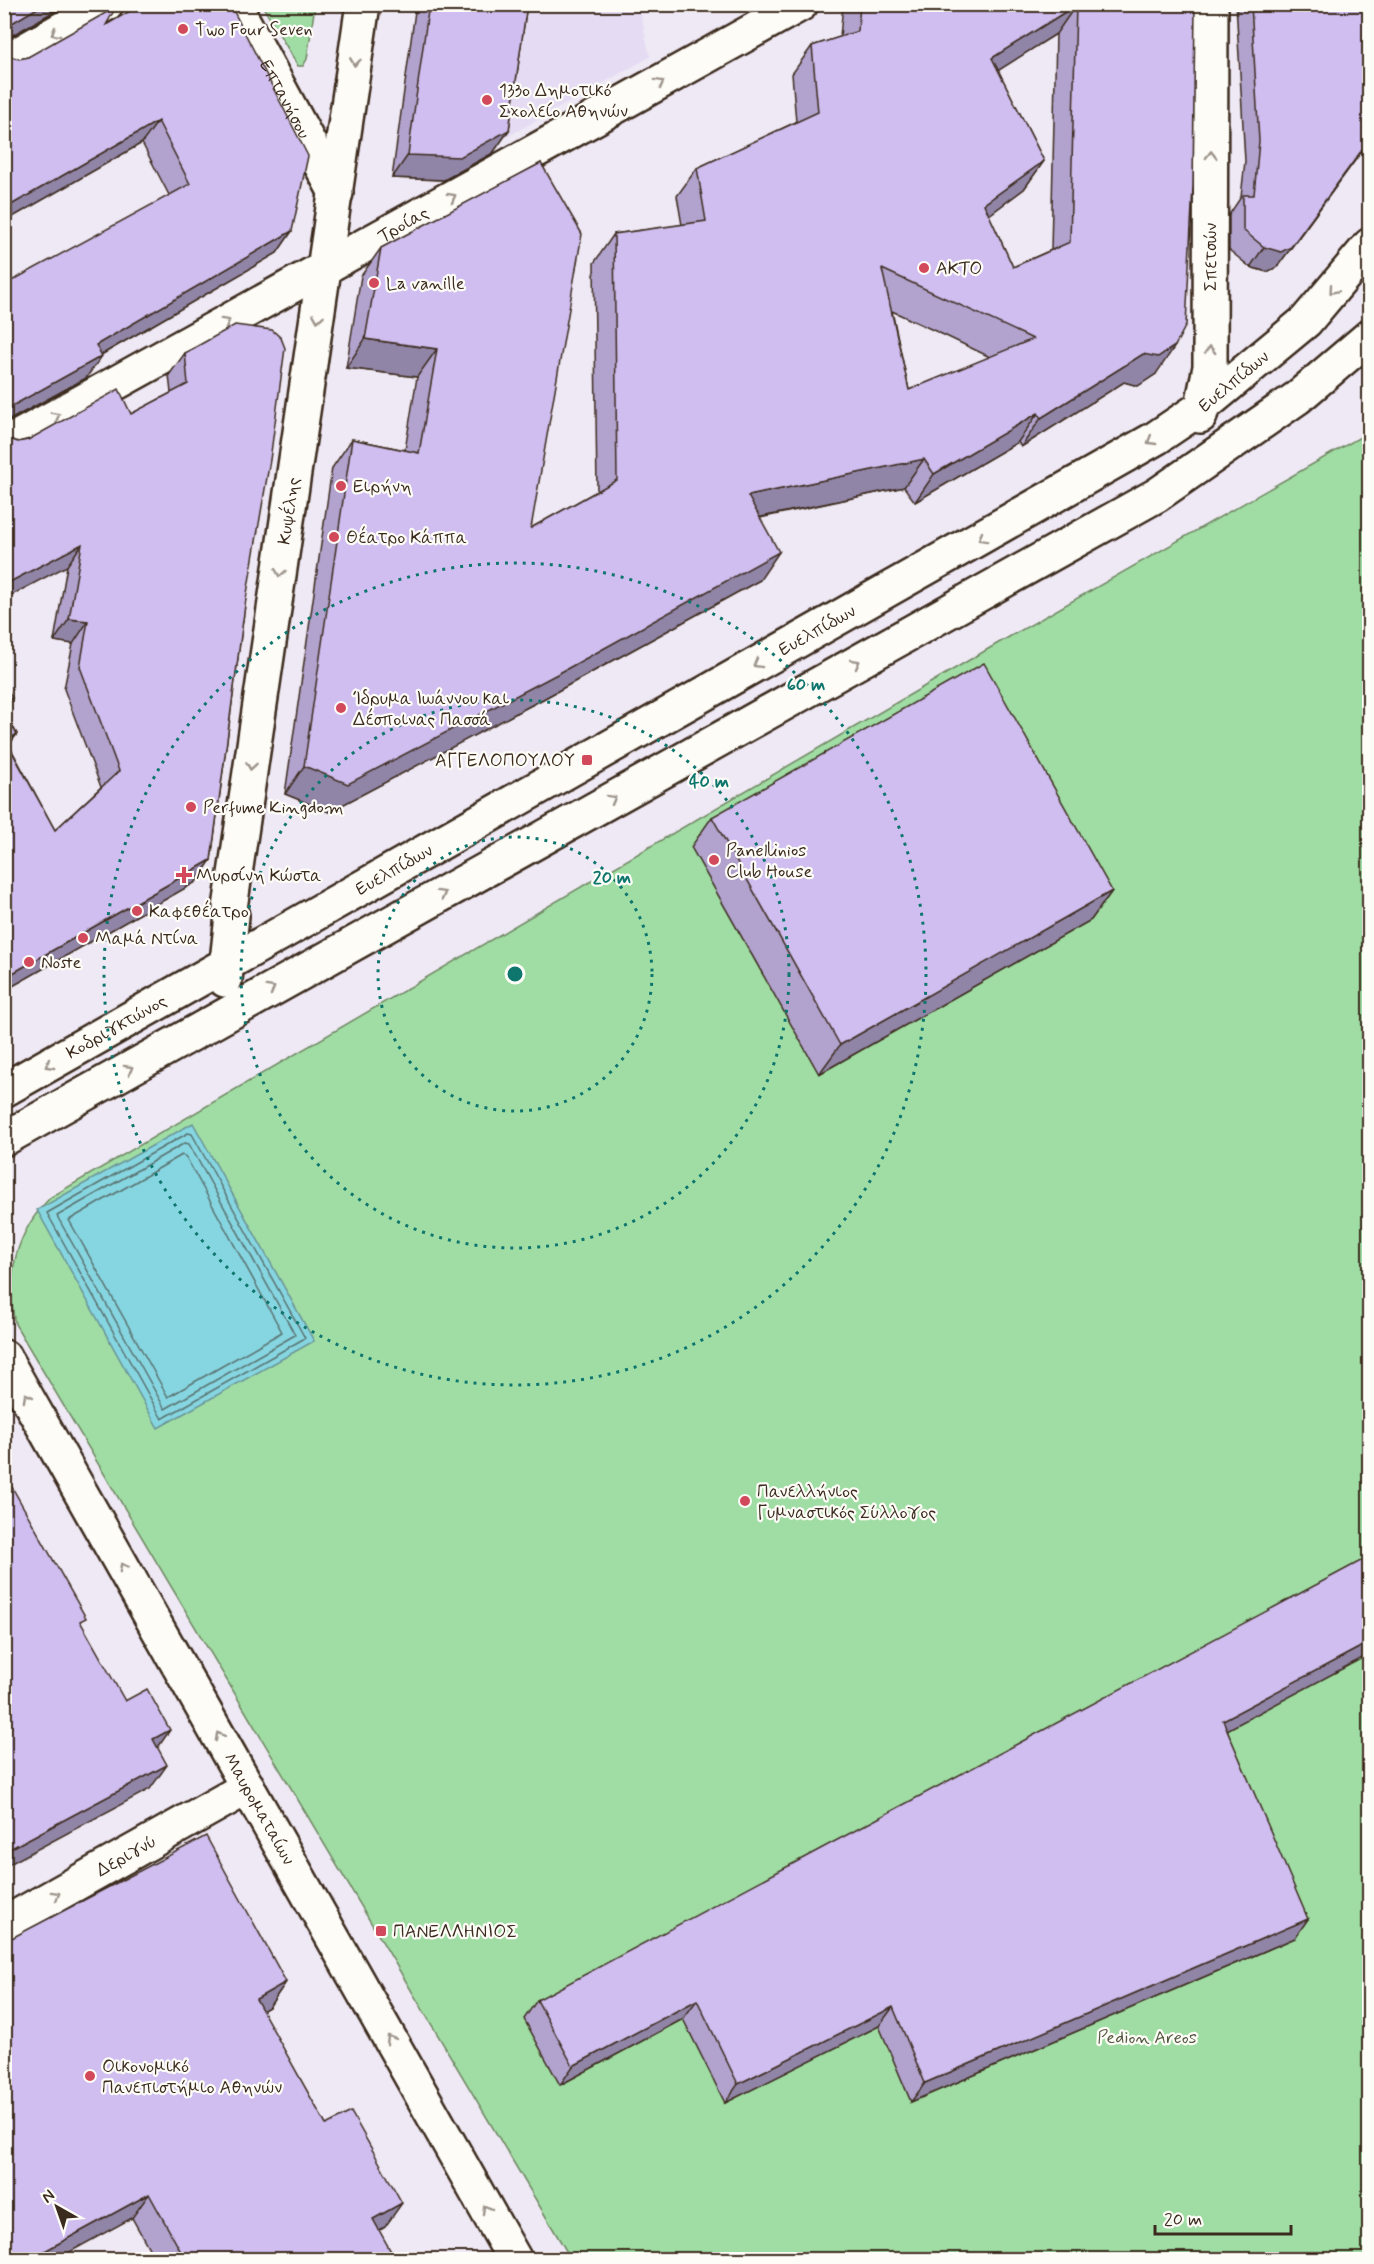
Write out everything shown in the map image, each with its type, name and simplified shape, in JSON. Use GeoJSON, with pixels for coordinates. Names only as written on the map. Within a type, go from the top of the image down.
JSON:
{"type":"FeatureCollection","features":[{"type":"Feature","properties":{"kind":"main road"},"geometry":{"type":"LineString","coordinates":[[4,62],[106,4]]}},
{"type":"Feature","properties":{"kind":"main road","name":"Επτανήσου"},"geometry":{"type":"LineString","coordinates":[[234,4],[336,193]]}},
{"type":"Feature","properties":{"kind":"main road","name":"Κυψέλης"},"geometry":{"type":"LineString","coordinates":[[220,1017],[228,963],[232,916],[230,908],[363,4]]}},
{"type":"Feature","properties":{"kind":"main road","name":"Τροίας"},"geometry":{"type":"LineString","coordinates":[[4,445],[801,4]]}},
{"type":"Feature","properties":{"kind":"main road","name":"Σπετσών"},"geometry":{"type":"LineString","coordinates":[[1157,495],[1189,448],[1202,407],[1210,367],[1211,4]]}},
{"type":"Feature","properties":{"kind":"main road","name":"Ευελπίδων"},"geometry":{"type":"LineString","coordinates":[[228,963],[1156,438],[1202,407],[1306,321],[1370,245]]}},
{"type":"Feature","properties":{"kind":"main road"},"geometry":{"type":"LineString","coordinates":[[4,1138],[1157,495],[1296,398],[1370,336]]}},
{"type":"Feature","properties":{"kind":"main road","name":"Κοδριγκτώνος"},"geometry":{"type":"LineString","coordinates":[[4,1090],[228,963]]}},
{"type":"Feature","properties":{"kind":"main road","name":"Μαυροματαίων"},"geometry":{"type":"LineString","coordinates":[[4,1357],[515,2259]]}},
{"type":"Feature","properties":{"kind":"main road","name":"Δεριγνύ"},"geometry":{"type":"LineString","coordinates":[[4,1924],[248,1787]]}},
{"type":"Feature","properties":{"kind":"shaded area","name":"133ο Δημοτικό Σχολείο Αθηνών"},"geometry":{"type":"Polygon","coordinates":[[[416,5],[639,5],[650,57],[430,180],[416,5]]]}},
{"type":"Feature","properties":{"kind":"green space"},"geometry":{"type":"Polygon","coordinates":[[[262,5],[315,5],[307,59],[303,66],[298,66],[262,5]]]}},
{"type":"Feature","properties":{"kind":"green space","name":"Πανελλήνιος Γυμναστικός Σύλλογος"},"geometry":{"type":"Polygon","coordinates":[[[1369,432],[1369,2259],[571,2259],[15,1324],[11,1289],[16,1256],[22,1240],[39,1210],[51,1197],[995,645],[1369,432]]]}},
{"type":"Feature","properties":{"kind":"water"},"geometry":{"type":"Polygon","coordinates":[[[193,1123],[314,1341],[158,1428],[37,1210],[193,1123]]]}},
{"type":"Feature","properties":{"kind":"building"},"geometry":{"type":"Polygon","coordinates":[[[4,4],[44,4],[4,29],[4,4]]]}},
{"type":"Feature","properties":{"kind":"building"},"geometry":{"type":"Polygon","coordinates":[[[142,4],[230,4],[308,156],[292,231],[96,345],[102,356],[4,412],[4,285],[190,184],[158,121],[4,209],[4,50],[9,56],[19,59],[28,57],[116,7],[106,25],[142,4]]]}},
{"type":"Feature","properties":{"kind":"building"},"geometry":{"type":"Polygon","coordinates":[[[429,4],[527,4],[509,130],[460,157],[408,155],[429,4]]]}},
{"type":"Feature","properties":{"kind":"building"},"geometry":{"type":"Polygon","coordinates":[[[860,4],[1195,4],[1193,186],[1186,325],[1175,346],[1158,357],[1143,354],[1041,418],[1038,413],[934,474],[924,459],[748,496],[779,552],[563,671],[348,784],[304,766],[352,439],[419,453],[437,349],[365,339],[381,248],[541,163],[582,234],[531,528],[617,480],[614,234],[706,221],[697,168],[818,112],[812,46],[858,31],[860,4]],[[1076,5],[992,58],[1044,161],[984,204],[1013,267],[1070,242],[1076,5]],[[882,269],[909,390],[1033,339],[882,269]]]}},
{"type":"Feature","properties":{"kind":"building"},"geometry":{"type":"Polygon","coordinates":[[[1251,4],[1370,4],[1370,139],[1291,247],[1281,252],[1264,247],[1243,230],[1243,195],[1254,195],[1259,141],[1251,4]]]}},
{"type":"Feature","properties":{"kind":"building"},"geometry":{"type":"Polygon","coordinates":[[[235,325],[272,330],[281,338],[285,348],[270,460],[245,605],[211,860],[4,978],[4,712],[17,734],[6,741],[55,830],[119,771],[80,667],[88,621],[69,619],[82,544],[4,585],[4,433],[9,439],[18,442],[28,440],[119,389],[131,414],[188,384],[185,353],[235,325]]]}},
{"type":"Feature","properties":{"kind":"building"},"geometry":{"type":"Polygon","coordinates":[[[984,663],[1112,891],[840,1045],[712,817],[984,663]]]}},
{"type":"Feature","properties":{"kind":"building"},"geometry":{"type":"Polygon","coordinates":[[[4,683],[12,698],[4,703],[4,683]]]}},
{"type":"Feature","properties":{"kind":"building"},"geometry":{"type":"Polygon","coordinates":[[[4,1473],[86,1618],[80,1621],[125,1701],[147,1689],[170,1730],[153,1739],[167,1765],[4,1852],[4,1473]]]}},
{"type":"Feature","properties":{"kind":"building"},"geometry":{"type":"Polygon","coordinates":[[[1370,1556],[1370,1642],[1223,1720],[1308,1919],[925,2083],[893,2007],[738,2084],[697,2000],[573,2066],[537,2000],[1370,1556]]]}},
{"type":"Feature","properties":{"kind":"building","name":"Οικονομικό Πανεπιστήμιο Αθηνών"},"geometry":{"type":"Polygon","coordinates":[[[206,1836],[286,1982],[256,1999],[326,2125],[351,2112],[402,2203],[373,2219],[395,2259],[185,2259],[149,2194],[30,2259],[4,2259],[4,1942],[206,1836]]]}},
{"type":"Feature","properties":{"kind":"place","name":"Two Four Seven"},"geometry":{"type":"Point","coordinates":[183,29]}},
{"type":"Feature","properties":{"kind":"place","name":"133ο Δημοτικό Σχολείο Αθηνών"},"geometry":{"type":"Point","coordinates":[487,100]}},
{"type":"Feature","properties":{"kind":"place","name":"ΑΚΤΟ"},"geometry":{"type":"Point","coordinates":[924,268]}},
{"type":"Feature","properties":{"kind":"place","name":"La vanille"},"geometry":{"type":"Point","coordinates":[374,283]}},
{"type":"Feature","properties":{"kind":"place","name":"Ειρήνη"},"geometry":{"type":"Point","coordinates":[341,486]}},
{"type":"Feature","properties":{"kind":"place","name":"Θέατρο Κάππα"},"geometry":{"type":"Point","coordinates":[334,537]}},
{"type":"Feature","properties":{"kind":"place","name":"Ίδρυμα Ιωάννου και Δέσποινας Πασσά"},"geometry":{"type":"Point","coordinates":[341,708]}},
{"type":"Feature","properties":{"kind":"place","name":"ΑΓΓΕΛΟΠΟΥΛΟΥ"},"geometry":{"type":"Point","coordinates":[587,760]}},
{"type":"Feature","properties":{"kind":"place","name":"Perfume Kingdom"},"geometry":{"type":"Point","coordinates":[191,807]}},
{"type":"Feature","properties":{"kind":"place","name":"Panellinios Club House"},"geometry":{"type":"Point","coordinates":[714,860]}},
{"type":"Feature","properties":{"kind":"place","name":"Μυρσίνη Κώστα"},"geometry":{"type":"Point","coordinates":[184,875]}},
{"type":"Feature","properties":{"kind":"place","name":"Καφεθέατρο"},"geometry":{"type":"Point","coordinates":[137,911]}},
{"type":"Feature","properties":{"kind":"place","name":"Μαμά Ντίνα"},"geometry":{"type":"Point","coordinates":[83,938]}},
{"type":"Feature","properties":{"kind":"place","name":"Noste"},"geometry":{"type":"Point","coordinates":[29,962]}},
{"type":"Feature","properties":{"kind":"place","name":"Πανελλήνιος Γυμναστικός Σύλλογος"},"geometry":{"type":"Point","coordinates":[745,1501]}},
{"type":"Feature","properties":{"kind":"place","name":"ΠΑΝΕΛΛΗΝΙΟΣ"},"geometry":{"type":"Point","coordinates":[381,1931]}},
{"type":"Feature","properties":{"kind":"place","name":"Οικονομικό Πανεπιστήμιο Αθηνών"},"geometry":{"type":"Point","coordinates":[90,2076]}},
{"type":"Feature","properties":{"kind":"park label","name":"Pedion Areos"},"geometry":{"type":"Point","coordinates":[1147,2037]}}]}
